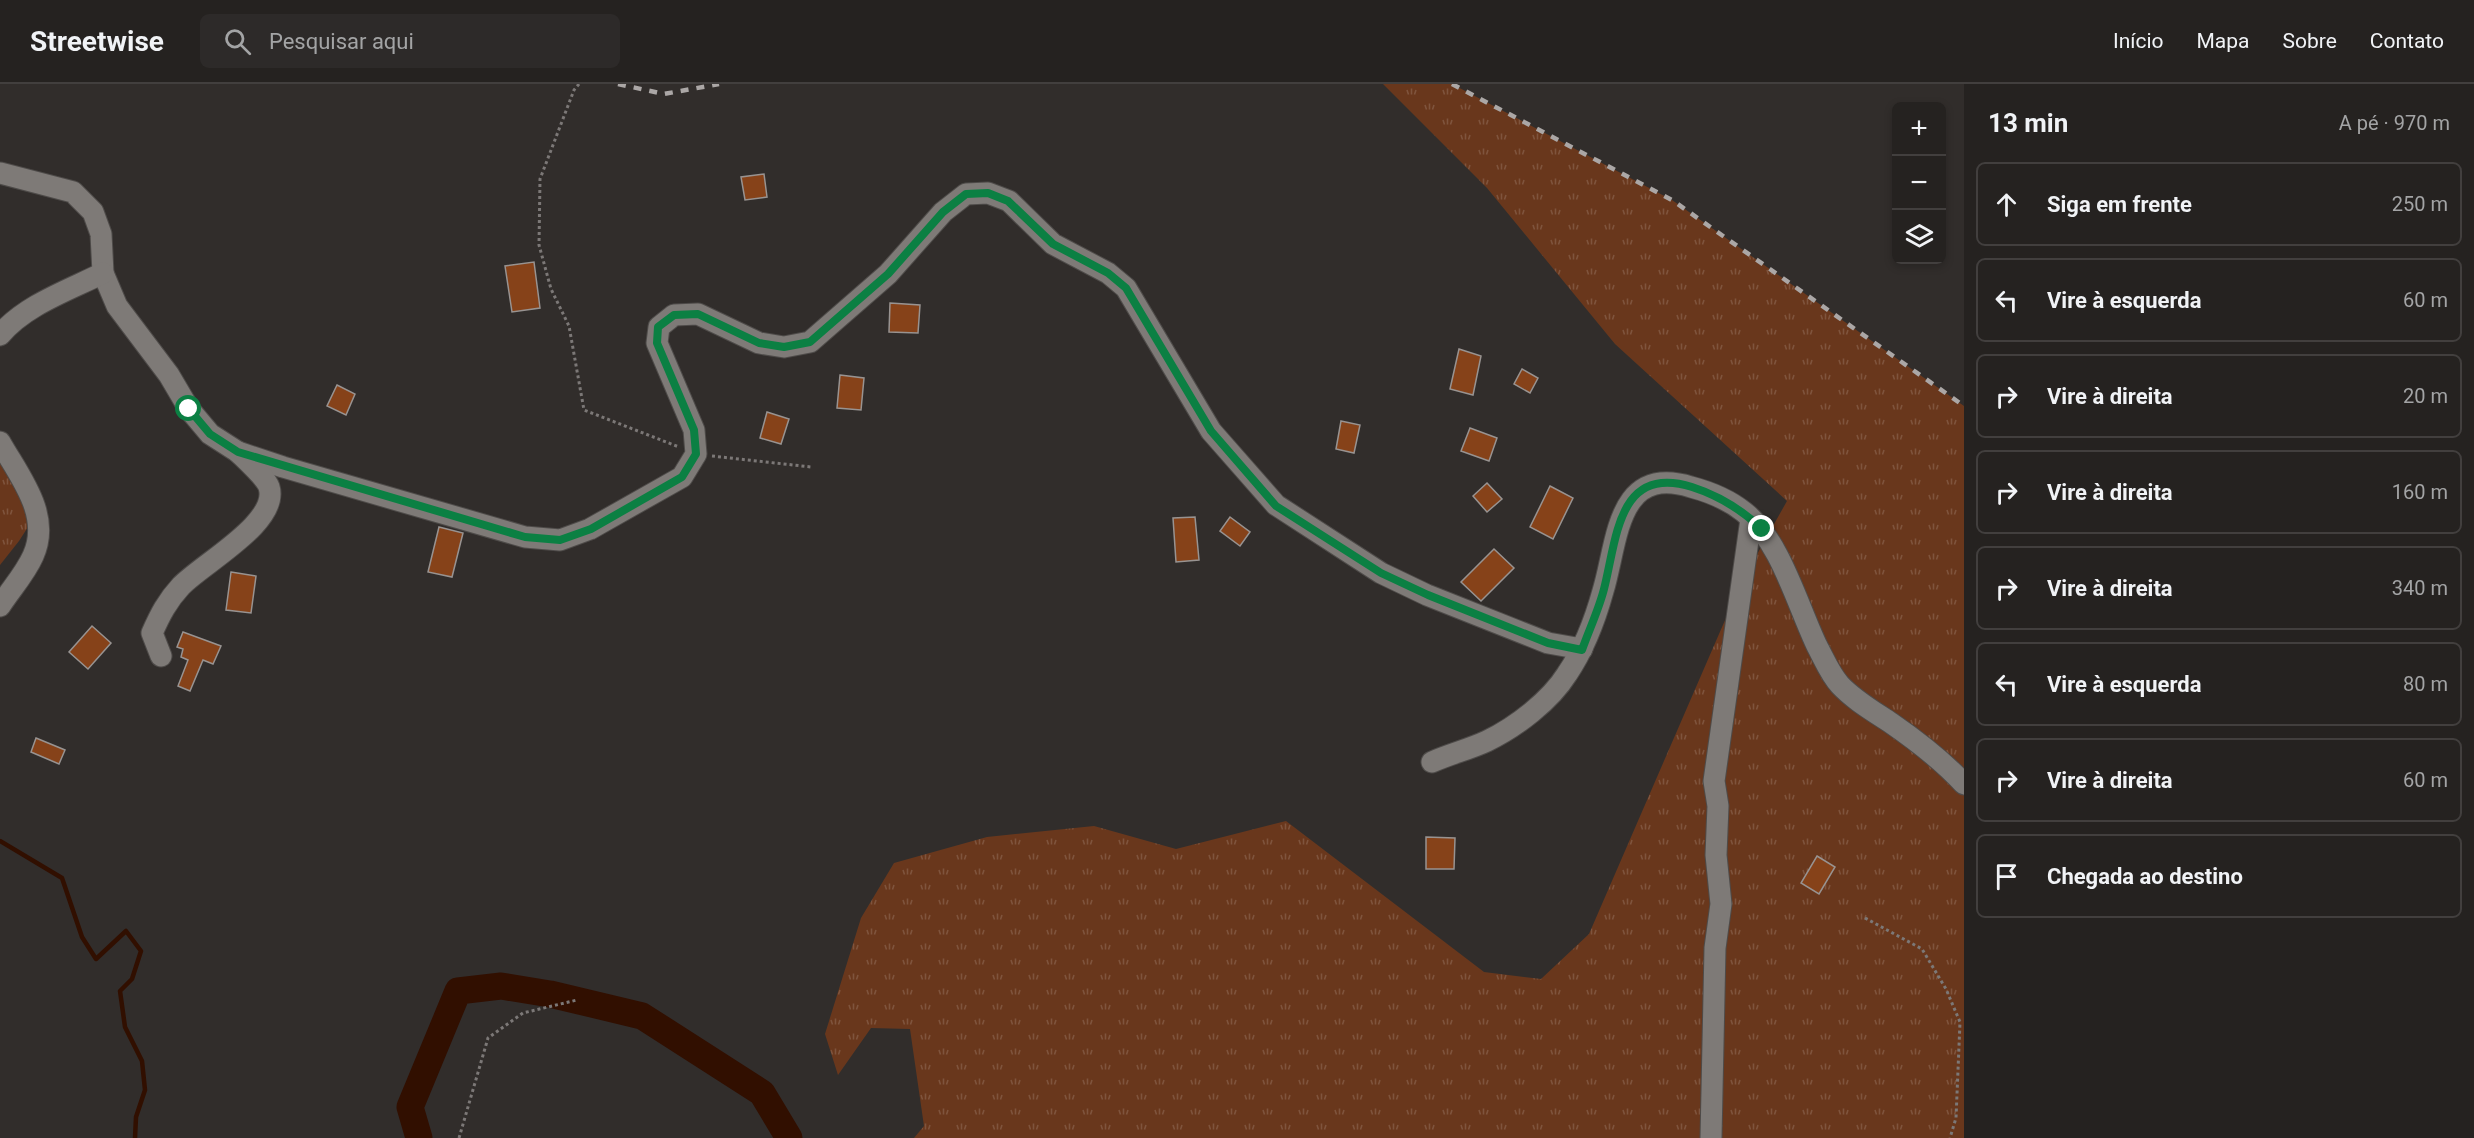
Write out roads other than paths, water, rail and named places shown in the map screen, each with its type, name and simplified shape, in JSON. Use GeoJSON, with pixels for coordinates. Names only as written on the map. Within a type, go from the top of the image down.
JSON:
{"type":"FeatureCollection","features":[{"type":"Feature","properties":{"kind":"street"},"geometry":{"type":"LineString","coordinates":[[0,173],[73,192],[93,212],[101,234],[103,273],[117,306],[169,375],[189,409],[210,434],[238,452],[268,485],[271,502],[262,518],[182,584],[165,604],[152,633],[161,656]]}},
{"type":"Feature","properties":{"kind":"street"},"geometry":{"type":"LineString","coordinates":[[238,452],[525,537],[560,540],[591,529],[682,477],[696,454],[694,430],[657,343],[658,327],[674,315],[698,314],[759,343],[784,347],[810,342],[888,274],[943,212],[966,194],[988,193],[1008,201],[1053,244],[1108,273],[1126,288],[1211,431],[1276,506],[1381,573],[1428,595],[1548,643],[1582,650]]}},
{"type":"Feature","properties":{"kind":"street"},"geometry":{"type":"LineString","coordinates":[[0,335],[9,325],[28,312],[103,273]]}},
{"type":"Feature","properties":{"kind":"street"},"geometry":{"type":"LineString","coordinates":[[0,442],[36,507],[40,527],[33,555],[0,606]]}},
{"type":"Feature","properties":{"kind":"street"},"geometry":{"type":"LineString","coordinates":[[1432,762],[1488,740],[1510,727],[1541,703],[1566,677],[1582,650],[1604,590],[1610,557],[1623,513],[1634,495],[1646,486],[1662,481],[1714,494],[1743,511],[1775,549],[1807,625],[1828,668],[1840,685],[1859,702],[1919,742],[1947,765],[1964,783]]}},
{"type":"Feature","properties":{"kind":"street"},"geometry":{"type":"LineString","coordinates":[[1711,1138],[1715,948],[1720,904],[1716,855],[1718,806],[1714,781],[1751,519]]}},
{"type":"Feature","properties":{"kind":"waterway"},"geometry":{"type":"LineString","coordinates":[[0,841],[62,878],[82,937],[96,959],[126,931],[141,951],[132,979],[120,991],[125,1027],[142,1061],[145,1090],[136,1117],[135,1138]]}},
{"type":"Feature","properties":{"kind":"waterway"},"geometry":{"type":"LineString","coordinates":[[419,1138],[410,1107],[458,991],[501,986],[550,994],[642,1016],[762,1093],[789,1138]]}},
{"type":"Feature","properties":{"kind":"railway"},"geometry":{"type":"LineString","coordinates":[[618,84],[664,94],[719,84]]}},
{"type":"Feature","properties":{"kind":"railway"},"geometry":{"type":"LineString","coordinates":[[1452,84],[1672,200],[1964,406]]}}]}
